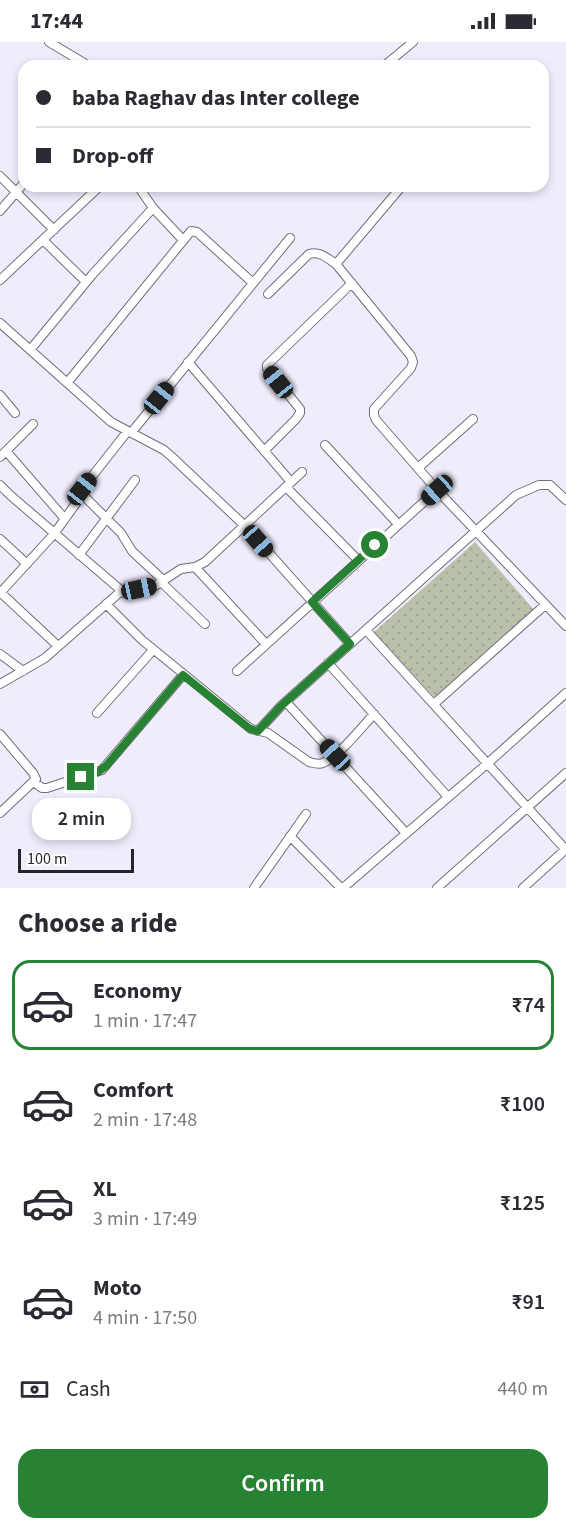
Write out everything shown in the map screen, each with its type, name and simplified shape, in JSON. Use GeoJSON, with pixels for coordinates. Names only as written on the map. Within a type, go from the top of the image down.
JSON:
{"type":"FeatureCollection","features":[{"type":"Feature","properties":{"kind":"street"},"geometry":{"type":"LineString","coordinates":[[49,42],[79,60]]}},
{"type":"Feature","properties":{"kind":"street"},"geometry":{"type":"LineString","coordinates":[[391,60],[413,42]]}},
{"type":"Feature","properties":{"kind":"street"},"geometry":{"type":"LineString","coordinates":[[0,176],[54,230]]}},
{"type":"Feature","properties":{"kind":"street"},"geometry":{"type":"LineString","coordinates":[[0,211],[18,190]]}},
{"type":"Feature","properties":{"kind":"street"},"geometry":{"type":"LineString","coordinates":[[0,280],[94,192]]}},
{"type":"Feature","properties":{"kind":"street"},"geometry":{"type":"LineString","coordinates":[[142,192],[153,208],[183,240]]}},
{"type":"Feature","properties":{"kind":"street"},"geometry":{"type":"LineString","coordinates":[[336,264],[397,192]]}},
{"type":"Feature","properties":{"kind":"street"},"geometry":{"type":"LineString","coordinates":[[30,350],[86,282],[153,208]]}},
{"type":"Feature","properties":{"kind":"street"},"geometry":{"type":"LineString","coordinates":[[67,383],[191,231],[196,232],[253,283]]}},
{"type":"Feature","properties":{"kind":"street"},"geometry":{"type":"LineString","coordinates":[[58,646],[0,592],[54,534],[77,502],[80,492],[290,238]]}},
{"type":"Feature","properties":{"kind":"street"},"geometry":{"type":"LineString","coordinates":[[43,240],[86,282]]}},
{"type":"Feature","properties":{"kind":"street"},"geometry":{"type":"LineString","coordinates":[[268,294],[309,254],[315,252],[326,256],[336,264],[413,362],[411,368],[374,409],[376,420],[437,490],[566,626]]}},
{"type":"Feature","properties":{"kind":"street"},"geometry":{"type":"LineString","coordinates":[[264,451],[300,413],[300,409],[267,368],[267,365],[352,284]]}},
{"type":"Feature","properties":{"kind":"street"},"geometry":{"type":"LineString","coordinates":[[0,323],[111,422],[164,450],[172,457],[244,526],[350,644]]}},
{"type":"Feature","properties":{"kind":"street"},"geometry":{"type":"LineString","coordinates":[[188,362],[289,484],[358,560]]}},
{"type":"Feature","properties":{"kind":"street"},"geometry":{"type":"LineString","coordinates":[[0,395],[15,413]]}},
{"type":"Feature","properties":{"kind":"street"},"geometry":{"type":"LineString","coordinates":[[418,468],[473,419]]}},
{"type":"Feature","properties":{"kind":"street"},"geometry":{"type":"LineString","coordinates":[[33,424],[3,454],[64,519]]}},
{"type":"Feature","properties":{"kind":"street"},"geometry":{"type":"LineString","coordinates":[[325,445],[398,525]]}},
{"type":"Feature","properties":{"kind":"street"},"geometry":{"type":"LineString","coordinates":[[0,684],[45,658],[119,593],[155,586],[181,569],[195,567],[205,562],[302,472]]}},
{"type":"Feature","properties":{"kind":"street"},"geometry":{"type":"LineString","coordinates":[[79,555],[135,480]]}},
{"type":"Feature","properties":{"kind":"street"},"geometry":{"type":"LineString","coordinates":[[0,485],[123,592]]}},
{"type":"Feature","properties":{"kind":"street"},"geometry":{"type":"LineString","coordinates":[[258,731],[328,663],[516,495],[532,487],[550,485],[566,500]]}},
{"type":"Feature","properties":{"kind":"street"},"geometry":{"type":"LineString","coordinates":[[237,671],[437,490]]}},
{"type":"Feature","properties":{"kind":"street"},"geometry":{"type":"LineString","coordinates":[[80,492],[121,533],[132,551],[205,624]]}},
{"type":"Feature","properties":{"kind":"street"},"geometry":{"type":"LineString","coordinates":[[0,539],[27,564]]}},
{"type":"Feature","properties":{"kind":"street"},"geometry":{"type":"LineString","coordinates":[[195,567],[266,644]]}},
{"type":"Feature","properties":{"kind":"street"},"geometry":{"type":"LineString","coordinates":[[106,604],[125,626],[250,729],[268,733],[309,762],[323,763],[335,755],[374,714]]}},
{"type":"Feature","properties":{"kind":"street"},"geometry":{"type":"LineString","coordinates":[[434,704],[545,604]]}},
{"type":"Feature","properties":{"kind":"street"},"geometry":{"type":"LineString","coordinates":[[366,630],[566,850],[524,888]]}},
{"type":"Feature","properties":{"kind":"street"},"geometry":{"type":"LineString","coordinates":[[97,713],[153,650]]}},
{"type":"Feature","properties":{"kind":"street"},"geometry":{"type":"LineString","coordinates":[[0,654],[23,671]]}},
{"type":"Feature","properties":{"kind":"street"},"geometry":{"type":"LineString","coordinates":[[328,663],[448,797]]}},
{"type":"Feature","properties":{"kind":"street"},"geometry":{"type":"LineString","coordinates":[[34,783],[47,788],[102,770],[183,675]]}},
{"type":"Feature","properties":{"kind":"street"},"geometry":{"type":"LineString","coordinates":[[290,836],[342,888],[566,693]]}},
{"type":"Feature","properties":{"kind":"street"},"geometry":{"type":"LineString","coordinates":[[286,702],[406,833]]}},
{"type":"Feature","properties":{"kind":"street"},"geometry":{"type":"LineString","coordinates":[[0,734],[36,779],[0,813]]}},
{"type":"Feature","properties":{"kind":"street"},"geometry":{"type":"LineString","coordinates":[[436,888],[566,773]]}},
{"type":"Feature","properties":{"kind":"street"},"geometry":{"type":"LineString","coordinates":[[254,888],[306,814]]}},
{"type":"Feature","properties":{"kind":"green space"},"geometry":{"type":"Polygon","coordinates":[[[475,542],[535,611],[437,700],[374,632],[475,542]]]}},
{"type":"Feature","properties":{"kind":"route"},"geometry":{"type":"LineString","coordinates":[[81,777],[98,772],[106,766],[183,675],[250,729],[258,731],[281,706],[350,644],[312,602],[375,545]]}}]}
